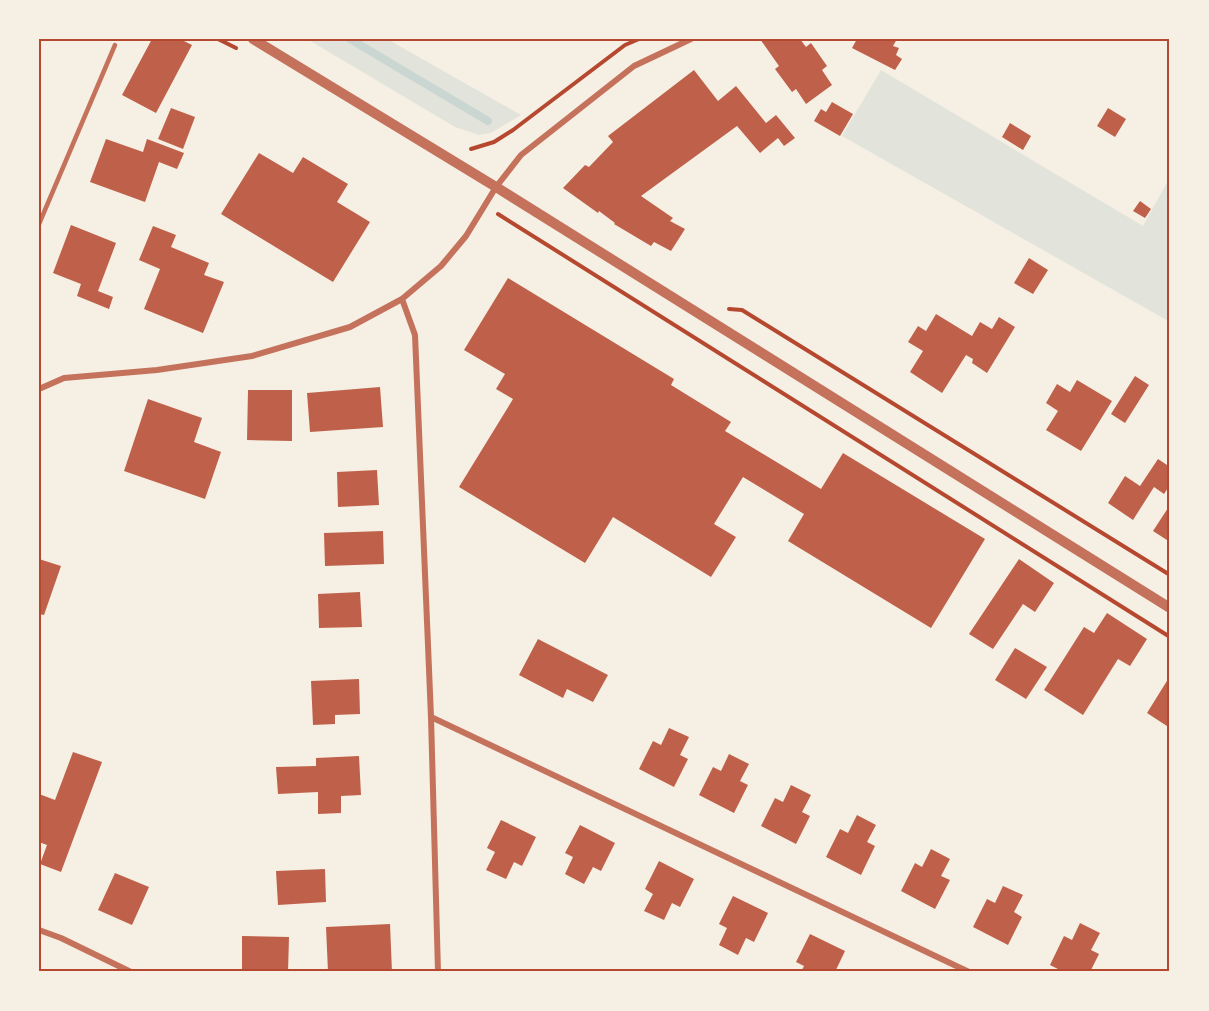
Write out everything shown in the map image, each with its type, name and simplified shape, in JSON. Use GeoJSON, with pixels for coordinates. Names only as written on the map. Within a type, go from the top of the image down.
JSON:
{"type":"FeatureCollection","features":[{"type":"Feature","properties":{"kind":"street"},"geometry":{"type":"LineString","coordinates":[[253,39],[496,187],[1170,608]]}},
{"type":"Feature","properties":{"kind":"street"},"geometry":{"type":"LineString","coordinates":[[39,389],[64,378],[157,370],[252,356],[350,327],[402,298],[441,266],[465,236],[496,187],[521,155],[634,66],[691,39]]}},
{"type":"Feature","properties":{"kind":"street"},"geometry":{"type":"LineString","coordinates":[[402,298],[415,334],[431,717],[438,972]]}},
{"type":"Feature","properties":{"kind":"street"},"geometry":{"type":"LineString","coordinates":[[431,717],[969,972]]}},
{"type":"Feature","properties":{"kind":"street"},"geometry":{"type":"LineString","coordinates":[[39,930],[61,938],[131,972]]}},
{"type":"Feature","properties":{"kind":"lane"},"geometry":{"type":"LineString","coordinates":[[39,224],[115,45]]}},
{"type":"Feature","properties":{"kind":"path"},"geometry":{"type":"LineString","coordinates":[[218,39],[237,49]]}},
{"type":"Feature","properties":{"kind":"path"},"geometry":{"type":"LineString","coordinates":[[471,149],[494,142],[513,130],[625,45],[639,39]]}},
{"type":"Feature","properties":{"kind":"path"},"geometry":{"type":"LineString","coordinates":[[464,144],[508,171]]}},
{"type":"Feature","properties":{"kind":"path"},"geometry":{"type":"LineString","coordinates":[[484,206],[1170,638]]}},
{"type":"Feature","properties":{"kind":"path"},"geometry":{"type":"LineString","coordinates":[[725,309],[742,310],[1170,575]]}},
{"type":"Feature","properties":{"kind":"shaded area"},"geometry":{"type":"Polygon","coordinates":[[[307,39],[387,39],[521,115],[491,133],[479,135],[455,127],[307,39]]]}},
{"type":"Feature","properties":{"kind":"shaded area"},"geometry":{"type":"Polygon","coordinates":[[[881,70],[1143,226],[1170,177],[1170,322],[842,136],[881,70]]]}},
{"type":"Feature","properties":{"kind":"building"},"geometry":{"type":"Polygon","coordinates":[[[152,39],[180,39],[192,45],[156,113],[122,95],[152,39]]]}},
{"type":"Feature","properties":{"kind":"building"},"geometry":{"type":"Polygon","coordinates":[[[760,39],[800,39],[806,47],[811,43],[827,66],[822,70],[832,85],[806,104],[796,89],[792,92],[775,69],[779,66],[760,39]]]}},
{"type":"Feature","properties":{"kind":"building"},"geometry":{"type":"Polygon","coordinates":[[[857,39],[897,39],[893,46],[899,48],[896,55],[902,59],[895,70],[852,48],[857,39]]]}},
{"type":"Feature","properties":{"kind":"building"},"geometry":{"type":"Polygon","coordinates":[[[694,70],[718,101],[736,86],[766,123],[776,115],[795,138],[784,146],[778,138],[760,153],[737,126],[641,196],[673,218],[670,221],[685,229],[671,251],[654,242],[651,246],[614,224],[599,211],[598,213],[563,188],[585,165],[589,167],[613,142],[608,136],[694,70]]]}},
{"type":"Feature","properties":{"kind":"building"},"geometry":{"type":"Polygon","coordinates":[[[832,102],[853,114],[840,136],[814,121],[821,109],[826,112],[832,102]]]}},
{"type":"Feature","properties":{"kind":"building"},"geometry":{"type":"Polygon","coordinates":[[[171,108],[195,117],[183,149],[158,139],[171,108]]]}},
{"type":"Feature","properties":{"kind":"building"},"geometry":{"type":"Polygon","coordinates":[[[1108,108],[1126,119],[1115,137],[1097,126],[1108,108]]]}},
{"type":"Feature","properties":{"kind":"building"},"geometry":{"type":"Polygon","coordinates":[[[1010,123],[1031,136],[1023,150],[1002,137],[1010,123]]]}},
{"type":"Feature","properties":{"kind":"building"},"geometry":{"type":"Polygon","coordinates":[[[106,139],[143,152],[147,139],[184,153],[177,169],[159,162],[145,202],[90,182],[106,139]]]}},
{"type":"Feature","properties":{"kind":"building"},"geometry":{"type":"Polygon","coordinates":[[[259,153],[293,173],[303,157],[348,184],[337,202],[370,222],[333,282],[221,214],[259,153]]]}},
{"type":"Feature","properties":{"kind":"building"},"geometry":{"type":"Polygon","coordinates":[[[1140,201],[1151,209],[1145,218],[1133,211],[1140,201]]]}},
{"type":"Feature","properties":{"kind":"building"},"geometry":{"type":"Polygon","coordinates":[[[71,225],[116,243],[98,291],[113,297],[109,309],[77,296],[81,284],[53,273],[71,225]]]}},
{"type":"Feature","properties":{"kind":"building"},"geometry":{"type":"Polygon","coordinates":[[[153,226],[176,235],[171,247],[209,263],[204,275],[224,282],[203,333],[144,309],[160,269],[139,260],[153,226]]]}},
{"type":"Feature","properties":{"kind":"building"},"geometry":{"type":"Polygon","coordinates":[[[1029,258],[1048,270],[1033,294],[1014,283],[1029,258]]]}},
{"type":"Feature","properties":{"kind":"building"},"geometry":{"type":"Polygon","coordinates":[[[508,278],[674,379],[671,385],[731,422],[725,431],[821,489],[843,453],[985,539],[931,628],[788,541],[804,514],[743,477],[714,524],[736,537],[711,577],[613,517],[585,563],[459,487],[513,399],[496,389],[505,374],[464,350],[508,278]]]}},
{"type":"Feature","properties":{"kind":"building"},"geometry":{"type":"Polygon","coordinates":[[[936,314],[972,336],[980,322],[992,329],[999,317],[1015,327],[987,373],[972,363],[973,359],[966,355],[942,393],[910,372],[923,351],[908,342],[918,326],[926,331],[936,314]]]}},
{"type":"Feature","properties":{"kind":"building"},"geometry":{"type":"Polygon","coordinates":[[[1135,376],[1149,385],[1125,423],[1111,414],[1135,376]]]}},
{"type":"Feature","properties":{"kind":"building"},"geometry":{"type":"Polygon","coordinates":[[[1077,380],[1112,401],[1081,451],[1046,430],[1058,411],[1046,403],[1057,384],[1070,392],[1077,380]]]}},
{"type":"Feature","properties":{"kind":"building"},"geometry":{"type":"Polygon","coordinates":[[[380,387],[383,427],[310,432],[307,393],[380,387]]]}},
{"type":"Feature","properties":{"kind":"building"},"geometry":{"type":"Polygon","coordinates":[[[248,390],[292,390],[292,441],[247,440],[248,390]]]}},
{"type":"Feature","properties":{"kind":"building"},"geometry":{"type":"Polygon","coordinates":[[[148,399],[202,418],[194,442],[221,452],[205,499],[124,471],[148,399]]]}},
{"type":"Feature","properties":{"kind":"building"},"geometry":{"type":"Polygon","coordinates":[[[1158,459],[1170,467],[1170,485],[1164,494],[1154,487],[1133,520],[1108,503],[1125,476],[1140,486],[1158,459]]]}},
{"type":"Feature","properties":{"kind":"building"},"geometry":{"type":"Polygon","coordinates":[[[377,470],[379,505],[338,507],[337,472],[377,470]]]}},
{"type":"Feature","properties":{"kind":"building"},"geometry":{"type":"Polygon","coordinates":[[[1170,505],[1170,542],[1153,531],[1170,505]]]}},
{"type":"Feature","properties":{"kind":"building"},"geometry":{"type":"Polygon","coordinates":[[[383,531],[384,564],[325,566],[324,533],[383,531]]]}},
{"type":"Feature","properties":{"kind":"building"},"geometry":{"type":"Polygon","coordinates":[[[39,559],[61,566],[44,615],[39,614],[39,559]]]}},
{"type":"Feature","properties":{"kind":"building"},"geometry":{"type":"Polygon","coordinates":[[[1019,559],[1054,583],[1035,612],[1023,604],[993,649],[969,634],[1019,559]]]}},
{"type":"Feature","properties":{"kind":"building"},"geometry":{"type":"Polygon","coordinates":[[[360,592],[362,627],[319,628],[318,594],[360,592]]]}},
{"type":"Feature","properties":{"kind":"building"},"geometry":{"type":"Polygon","coordinates":[[[1107,613],[1147,639],[1130,666],[1118,659],[1083,715],[1044,690],[1084,627],[1094,633],[1107,613]]]}},
{"type":"Feature","properties":{"kind":"building"},"geometry":{"type":"Polygon","coordinates":[[[538,639],[608,675],[593,702],[567,689],[563,698],[519,675],[538,639]]]}},
{"type":"Feature","properties":{"kind":"building"},"geometry":{"type":"Polygon","coordinates":[[[1015,648],[1047,667],[1026,699],[995,680],[1015,648]]]}},
{"type":"Feature","properties":{"kind":"building"},"geometry":{"type":"Polygon","coordinates":[[[1170,676],[1170,728],[1147,713],[1170,676]]]}},
{"type":"Feature","properties":{"kind":"building"},"geometry":{"type":"Polygon","coordinates":[[[359,679],[360,714],[335,715],[335,724],[313,725],[311,681],[359,679]]]}},
{"type":"Feature","properties":{"kind":"building"},"geometry":{"type":"Polygon","coordinates":[[[669,728],[689,737],[680,755],[688,759],[674,787],[639,769],[653,741],[661,745],[669,728]]]}},
{"type":"Feature","properties":{"kind":"building"},"geometry":{"type":"Polygon","coordinates":[[[73,752],[102,762],[61,872],[40,864],[47,845],[39,842],[39,794],[55,800],[73,752]]]}},
{"type":"Feature","properties":{"kind":"building"},"geometry":{"type":"Polygon","coordinates":[[[729,754],[749,764],[740,781],[748,785],[734,813],[699,795],[713,767],[721,771],[729,754]]]}},
{"type":"Feature","properties":{"kind":"building"},"geometry":{"type":"Polygon","coordinates":[[[359,756],[361,795],[341,796],[341,813],[318,814],[318,792],[278,794],[276,767],[316,766],[316,758],[359,756]]]}},
{"type":"Feature","properties":{"kind":"building"},"geometry":{"type":"Polygon","coordinates":[[[791,785],[811,795],[802,812],[810,816],[796,844],[761,826],[775,798],[783,802],[791,785]]]}},
{"type":"Feature","properties":{"kind":"building"},"geometry":{"type":"Polygon","coordinates":[[[857,815],[876,825],[867,842],[875,846],[861,875],[826,857],[840,829],[848,833],[857,815]]]}},
{"type":"Feature","properties":{"kind":"building"},"geometry":{"type":"Polygon","coordinates":[[[501,820],[536,837],[522,866],[514,862],[506,879],[486,870],[495,852],[487,848],[501,820]]]}},
{"type":"Feature","properties":{"kind":"building"},"geometry":{"type":"Polygon","coordinates":[[[580,825],[615,843],[601,871],[593,867],[584,884],[565,874],[573,857],[565,853],[580,825]]]}},
{"type":"Feature","properties":{"kind":"building"},"geometry":{"type":"Polygon","coordinates":[[[931,849],[950,859],[941,876],[950,880],[935,909],[901,891],[915,863],[922,867],[931,849]]]}},
{"type":"Feature","properties":{"kind":"building"},"geometry":{"type":"Polygon","coordinates":[[[659,861],[694,879],[680,907],[672,903],[664,920],[644,911],[653,894],[645,889],[659,861]]]}},
{"type":"Feature","properties":{"kind":"building"},"geometry":{"type":"Polygon","coordinates":[[[325,869],[326,902],[278,905],[276,871],[325,869]]]}},
{"type":"Feature","properties":{"kind":"building"},"geometry":{"type":"Polygon","coordinates":[[[115,873],[149,887],[132,925],[98,910],[115,873]]]}},
{"type":"Feature","properties":{"kind":"building"},"geometry":{"type":"Polygon","coordinates":[[[1003,886],[1023,895],[1014,912],[1022,917],[1008,945],[973,927],[987,899],[995,903],[1003,886]]]}},
{"type":"Feature","properties":{"kind":"building"},"geometry":{"type":"Polygon","coordinates":[[[733,896],[768,913],[754,942],[746,938],[738,955],[719,945],[727,928],[719,924],[733,896]]]}},
{"type":"Feature","properties":{"kind":"building"},"geometry":{"type":"Polygon","coordinates":[[[1080,923],[1100,933],[1091,950],[1099,954],[1090,972],[1064,972],[1050,965],[1064,936],[1072,940],[1080,923]]]}},
{"type":"Feature","properties":{"kind":"building"},"geometry":{"type":"Polygon","coordinates":[[[390,924],[392,972],[328,972],[326,927],[390,924]]]}},
{"type":"Feature","properties":{"kind":"building"},"geometry":{"type":"Polygon","coordinates":[[[810,934],[845,951],[835,972],[801,972],[804,966],[796,962],[810,934]]]}},
{"type":"Feature","properties":{"kind":"building"},"geometry":{"type":"Polygon","coordinates":[[[242,936],[289,937],[288,972],[242,972],[242,936]]]}},
{"type":"Feature","properties":{"kind":"waterway"},"geometry":{"type":"LineString","coordinates":[[350,39],[488,121]]}}]}
